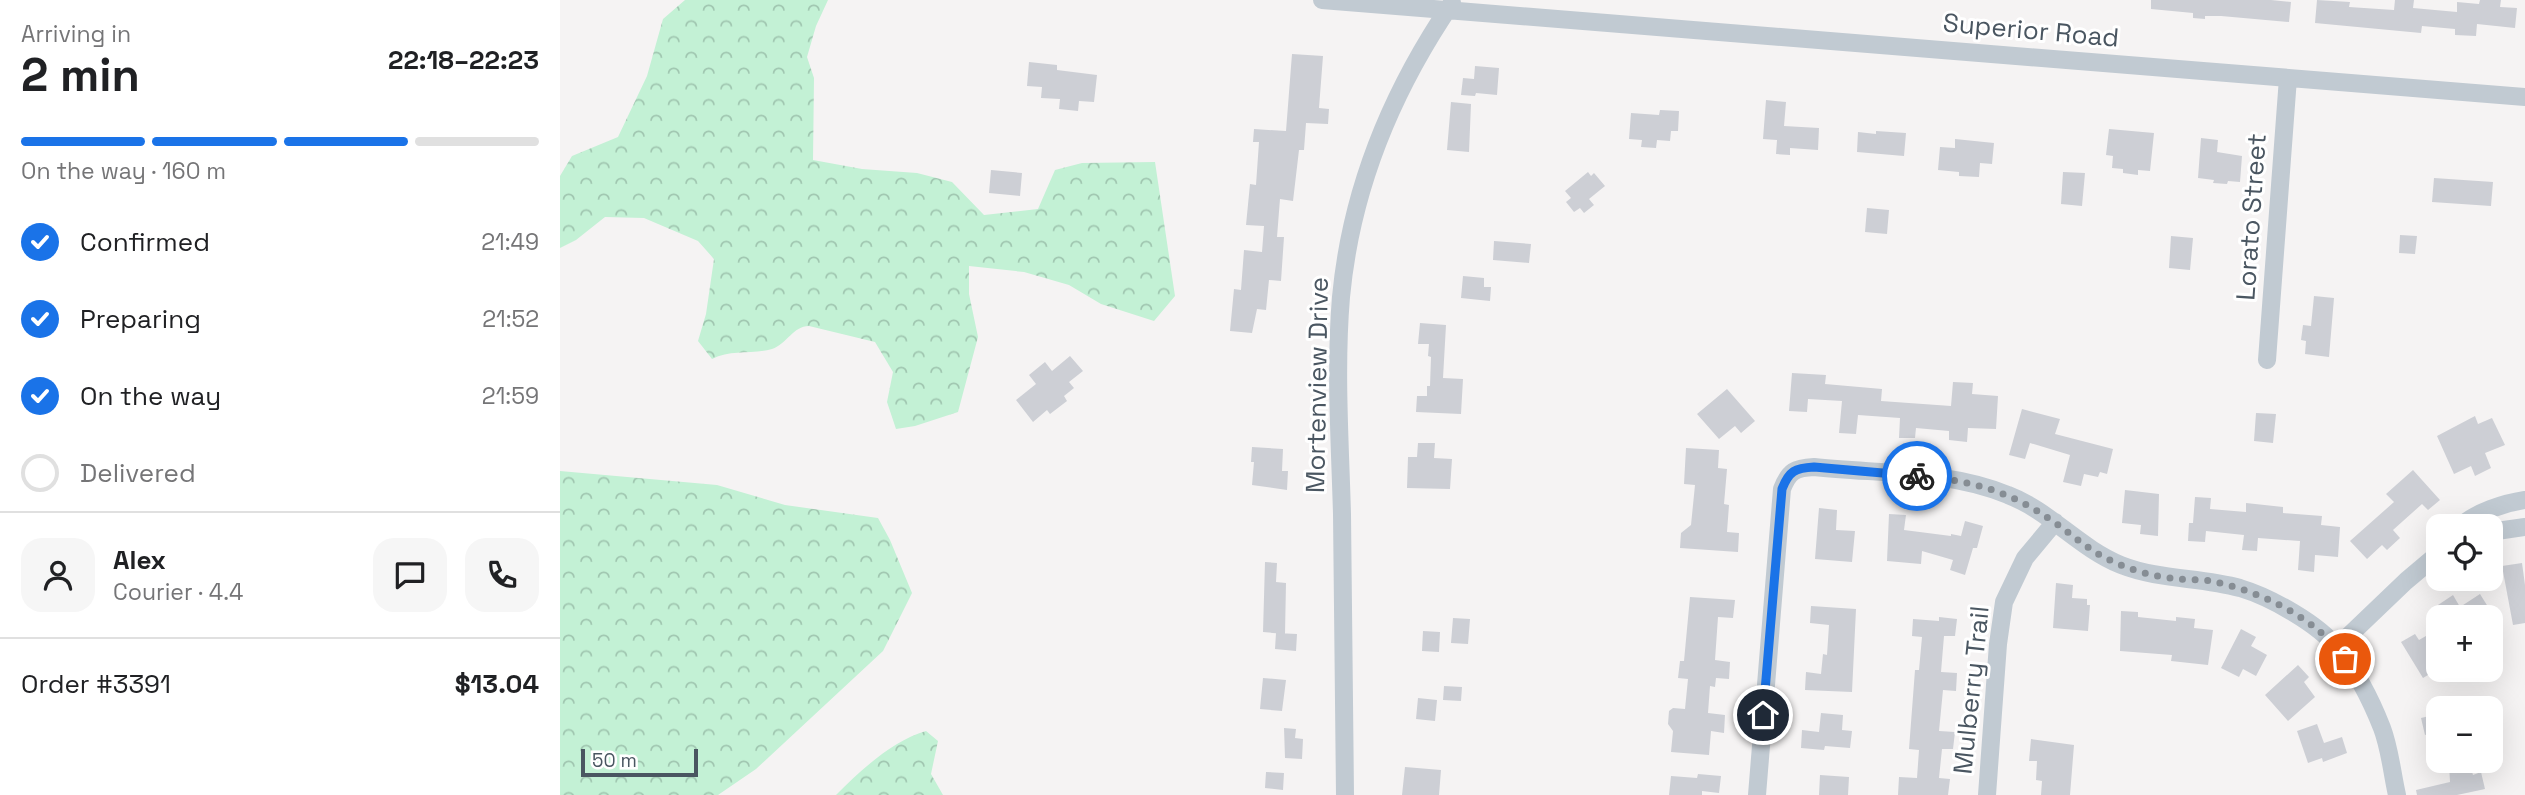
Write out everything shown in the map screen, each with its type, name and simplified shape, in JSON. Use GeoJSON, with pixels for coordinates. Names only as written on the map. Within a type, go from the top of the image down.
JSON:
{"type":"FeatureCollection","features":[{"type":"Feature","properties":{"kind":"street","name":"Superior Road"},"geometry":{"type":"LineString","coordinates":[[1322,0],[1451,5],[2525,97]]}},
{"type":"Feature","properties":{"kind":"street","name":"Mortenview Drive"},"geometry":{"type":"LineString","coordinates":[[1345,795],[1339,388],[1341,296],[1354,218],[1375,147],[1410,71],[1451,5]]}},
{"type":"Feature","properties":{"kind":"street","name":"Lorato Street"},"geometry":{"type":"LineString","coordinates":[[2267,360],[2288,78]]}},
{"type":"Feature","properties":{"kind":"street"},"geometry":{"type":"LineString","coordinates":[[1757,795],[1782,489],[1791,471],[1814,467],[1965,482],[2009,495],[2055,522],[2098,554],[2135,570],[2176,579],[2209,581],[2260,596],[2301,618],[2337,647],[2369,698],[2383,730],[2397,795]]}},
{"type":"Feature","properties":{"kind":"street"},"geometry":{"type":"LineString","coordinates":[[2481,514],[2518,501],[2521,528],[2503,531]]}},
{"type":"Feature","properties":{"kind":"street","name":"Mulberry Trail"},"geometry":{"type":"LineString","coordinates":[[1987,795],[1998,644],[2004,603],[2025,558],[2055,522]]}},
{"type":"Feature","properties":{"kind":"street"},"geometry":{"type":"LineString","coordinates":[[2337,647],[2426,564]]}},
{"type":"Feature","properties":{"kind":"green space"},"geometry":{"type":"Polygon","coordinates":[[[685,0],[828,0],[816,26],[807,57],[814,78],[813,160],[862,169],[917,173],[952,182],[984,215],[1038,209],[1055,170],[1082,163],[1155,162],[1175,296],[1154,321],[1101,304],[1069,285],[1024,272],[969,266],[969,294],[978,337],[958,412],[915,426],[896,429],[887,402],[893,372],[875,342],[809,326],[799,329],[772,349],[727,354],[712,359],[698,341],[706,314],[714,259],[698,241],[644,218],[605,217],[576,240],[560,248],[560,176],[572,156],[618,137],[647,76],[663,19],[685,0]]]}},
{"type":"Feature","properties":{"kind":"green space"},"geometry":{"type":"Polygon","coordinates":[[[560,471],[717,485],[785,505],[878,518],[912,593],[883,651],[756,769],[718,795],[560,795],[560,471]]]}},
{"type":"Feature","properties":{"kind":"green space"},"geometry":{"type":"Polygon","coordinates":[[[926,731],[938,741],[931,774],[943,795],[836,795],[866,766],[889,749],[926,731]]]}},
{"type":"Feature","properties":{"kind":"building"},"geometry":{"type":"Polygon","coordinates":[[[2151,0],[2291,2],[2289,22],[2221,16],[2193,18],[2193,13],[2151,9],[2151,0]]]}},
{"type":"Feature","properties":{"kind":"building"},"geometry":{"type":"Polygon","coordinates":[[[2317,0],[2350,2],[2349,7],[2394,10],[2395,0],[2414,0],[2413,8],[2457,12],[2457,2],[2479,4],[2480,0],[2501,0],[2500,7],[2517,8],[2515,28],[2477,24],[2476,36],[2455,35],[2455,29],[2422,26],[2421,33],[2315,23],[2317,0]]]}},
{"type":"Feature","properties":{"kind":"building"},"geometry":{"type":"Polygon","coordinates":[[[1292,54],[1323,56],[1319,108],[1329,109],[1328,124],[1306,123],[1304,150],[1299,150],[1293,201],[1280,199],[1277,237],[1284,237],[1281,281],[1269,280],[1266,310],[1257,309],[1252,333],[1230,331],[1234,289],[1241,290],[1244,250],[1262,252],[1264,226],[1246,225],[1250,184],[1256,185],[1259,142],[1253,142],[1254,129],[1286,131],[1292,54]]]}},
{"type":"Feature","properties":{"kind":"building"},"geometry":{"type":"Polygon","coordinates":[[[1029,62],[1057,65],[1057,70],[1097,75],[1094,102],[1079,101],[1078,111],[1059,109],[1060,99],[1041,98],[1042,87],[1027,86],[1029,62]]]}},
{"type":"Feature","properties":{"kind":"building"},"geometry":{"type":"Polygon","coordinates":[[[1475,66],[1499,68],[1497,95],[1461,95],[1463,78],[1474,79],[1475,66]]]}},
{"type":"Feature","properties":{"kind":"building"},"geometry":{"type":"Polygon","coordinates":[[[1766,100],[1786,102],[1784,126],[1819,128],[1818,150],[1790,148],[1790,155],[1776,154],[1777,140],[1763,139],[1766,100]]]}},
{"type":"Feature","properties":{"kind":"building"},"geometry":{"type":"Polygon","coordinates":[[[1451,102],[1471,104],[1469,152],[1447,150],[1451,102]]]}},
{"type":"Feature","properties":{"kind":"building"},"geometry":{"type":"Polygon","coordinates":[[[1660,110],[1679,111],[1678,131],[1671,131],[1670,141],[1657,140],[1656,148],[1641,147],[1642,140],[1629,139],[1631,113],[1659,115],[1660,110]]]}},
{"type":"Feature","properties":{"kind":"building"},"geometry":{"type":"Polygon","coordinates":[[[2109,129],[2154,133],[2150,171],[2138,170],[2138,175],[2112,168],[2113,156],[2106,155],[2109,129]]]}},
{"type":"Feature","properties":{"kind":"building"},"geometry":{"type":"Polygon","coordinates":[[[1876,131],[1906,133],[1904,156],[1857,152],[1858,132],[1876,134],[1876,131]]]}},
{"type":"Feature","properties":{"kind":"building"},"geometry":{"type":"Polygon","coordinates":[[[2201,138],[2218,140],[2217,152],[2242,156],[2240,182],[2213,183],[2214,180],[2198,178],[2201,138]]]}},
{"type":"Feature","properties":{"kind":"building"},"geometry":{"type":"Polygon","coordinates":[[[1955,139],[1994,143],[1992,164],[1980,163],[1979,177],[1959,176],[1959,172],[1938,170],[1940,147],[1955,148],[1955,139]]]}},
{"type":"Feature","properties":{"kind":"building"},"geometry":{"type":"Polygon","coordinates":[[[991,170],[1022,173],[1020,196],[989,193],[991,170]]]}},
{"type":"Feature","properties":{"kind":"building"},"geometry":{"type":"Polygon","coordinates":[[[1588,172],[1591,176],[1594,173],[1605,186],[1589,199],[1594,205],[1584,213],[1580,208],[1574,212],[1566,202],[1571,198],[1565,191],[1588,172]]]}},
{"type":"Feature","properties":{"kind":"building"},"geometry":{"type":"Polygon","coordinates":[[[2063,172],[2085,173],[2082,206],[2061,204],[2063,172]]]}},
{"type":"Feature","properties":{"kind":"building"},"geometry":{"type":"Polygon","coordinates":[[[2434,178],[2493,182],[2491,206],[2432,202],[2434,178]]]}},
{"type":"Feature","properties":{"kind":"building"},"geometry":{"type":"Polygon","coordinates":[[[1867,208],[1889,210],[1887,234],[1865,232],[1867,208]]]}},
{"type":"Feature","properties":{"kind":"building"},"geometry":{"type":"Polygon","coordinates":[[[2400,235],[2417,236],[2415,254],[2399,253],[2400,235]]]}},
{"type":"Feature","properties":{"kind":"building"},"geometry":{"type":"Polygon","coordinates":[[[2171,236],[2193,238],[2190,270],[2169,268],[2171,236]]]}},
{"type":"Feature","properties":{"kind":"building"},"geometry":{"type":"Polygon","coordinates":[[[1494,241],[1531,244],[1529,263],[1493,260],[1494,241]]]}},
{"type":"Feature","properties":{"kind":"building"},"geometry":{"type":"Polygon","coordinates":[[[1463,276],[1484,278],[1484,287],[1491,287],[1490,301],[1461,298],[1463,276]]]}},
{"type":"Feature","properties":{"kind":"building"},"geometry":{"type":"Polygon","coordinates":[[[2314,296],[2334,298],[2329,357],[2305,354],[2306,341],[2301,340],[2303,325],[2311,326],[2314,296]]]}},
{"type":"Feature","properties":{"kind":"building"},"geometry":{"type":"Polygon","coordinates":[[[1420,323],[1446,325],[1443,378],[1463,379],[1461,414],[1416,412],[1417,396],[1427,396],[1427,386],[1430,386],[1429,344],[1418,344],[1420,323]]]}},
{"type":"Feature","properties":{"kind":"building"},"geometry":{"type":"Polygon","coordinates":[[[1070,356],[1083,371],[1069,382],[1074,388],[1064,396],[1067,401],[1050,414],[1047,410],[1033,422],[1016,400],[1036,384],[1029,375],[1045,362],[1052,371],[1070,356]]]}},
{"type":"Feature","properties":{"kind":"building"},"geometry":{"type":"Polygon","coordinates":[[[1792,373],[1826,375],[1825,384],[1882,389],[1881,401],[1951,406],[1953,382],[1973,383],[1972,394],[1998,396],[1996,429],[1968,428],[1967,442],[1949,440],[1949,431],[1916,428],[1915,438],[1899,438],[1900,418],[1858,415],[1856,434],[1839,433],[1842,401],[1808,399],[1807,412],[1789,411],[1792,373]]]}},
{"type":"Feature","properties":{"kind":"building"},"geometry":{"type":"Polygon","coordinates":[[[1727,389],[1755,421],[1741,433],[1735,426],[1719,439],[1697,414],[1727,389]]]}},
{"type":"Feature","properties":{"kind":"building"},"geometry":{"type":"Polygon","coordinates":[[[2022,409],[2060,419],[2055,434],[2113,449],[2107,474],[2100,472],[2098,477],[2084,474],[2081,486],[2063,482],[2070,455],[2030,443],[2025,459],[2009,455],[2022,409]]]}},
{"type":"Feature","properties":{"kind":"building"},"geometry":{"type":"Polygon","coordinates":[[[2256,413],[2276,414],[2273,443],[2254,441],[2256,413]]]}},
{"type":"Feature","properties":{"kind":"building"},"geometry":{"type":"Polygon","coordinates":[[[2475,416],[2478,424],[2492,418],[2505,445],[2485,453],[2491,468],[2475,476],[2471,466],[2454,474],[2437,436],[2475,416]]]}},
{"type":"Feature","properties":{"kind":"building"},"geometry":{"type":"Polygon","coordinates":[[[1418,443],[1435,443],[1434,458],[1452,459],[1450,489],[1407,488],[1408,457],[1417,457],[1418,443]]]}},
{"type":"Feature","properties":{"kind":"building"},"geometry":{"type":"Polygon","coordinates":[[[1252,447],[1283,449],[1282,471],[1288,471],[1287,490],[1252,485],[1252,447]]]}},
{"type":"Feature","properties":{"kind":"building"},"geometry":{"type":"Polygon","coordinates":[[[1686,448],[1719,450],[1718,468],[1727,469],[1724,504],[1729,505],[1727,532],[1739,533],[1738,552],[1680,548],[1681,533],[1691,525],[1695,485],[1684,484],[1686,448]]]}},
{"type":"Feature","properties":{"kind":"building"},"geometry":{"type":"Polygon","coordinates":[[[2413,470],[2440,500],[2428,510],[2422,504],[2393,530],[2400,538],[2387,550],[2382,545],[2367,559],[2350,541],[2394,502],[2386,494],[2413,470]]]}},
{"type":"Feature","properties":{"kind":"building"},"geometry":{"type":"Polygon","coordinates":[[[2125,490],[2159,494],[2158,536],[2140,534],[2141,525],[2122,523],[2125,490]]]}},
{"type":"Feature","properties":{"kind":"building"},"geometry":{"type":"Polygon","coordinates":[[[2195,497],[2211,498],[2210,509],[2246,512],[2246,503],[2283,507],[2283,513],[2322,516],[2321,525],[2340,527],[2338,557],[2315,555],[2314,572],[2298,570],[2300,541],[2258,538],[2257,551],[2242,550],[2244,535],[2206,531],[2205,542],[2188,541],[2189,523],[2193,523],[2195,497]]]}},
{"type":"Feature","properties":{"kind":"building"},"geometry":{"type":"Polygon","coordinates":[[[1819,508],[1837,510],[1836,530],[1855,531],[1852,562],[1815,559],[1819,508]]]}},
{"type":"Feature","properties":{"kind":"building"},"geometry":{"type":"Polygon","coordinates":[[[1889,514],[1906,515],[1904,530],[1951,536],[1961,536],[1965,521],[1983,526],[1965,575],[1950,570],[1953,560],[1922,551],[1921,564],[1887,561],[1889,514]]]}},
{"type":"Feature","properties":{"kind":"building"},"geometry":{"type":"Polygon","coordinates":[[[1265,562],[1277,563],[1276,582],[1286,583],[1285,634],[1263,632],[1265,562]]]}},
{"type":"Feature","properties":{"kind":"building"},"geometry":{"type":"Polygon","coordinates":[[[2522,563],[2525,623],[2513,625],[2503,566],[2522,563]]]}},
{"type":"Feature","properties":{"kind":"building"},"geometry":{"type":"Polygon","coordinates":[[[2056,583],[2073,585],[2072,598],[2087,599],[2087,605],[2090,605],[2088,631],[2053,628],[2056,583]]]}},
{"type":"Feature","properties":{"kind":"building"},"geometry":{"type":"Polygon","coordinates":[[[2480,594],[2487,605],[2463,605],[2480,594]]]}},
{"type":"Feature","properties":{"kind":"building"},"geometry":{"type":"Polygon","coordinates":[[[2453,595],[2459,605],[2438,605],[2453,595]]]}},
{"type":"Feature","properties":{"kind":"building"},"geometry":{"type":"Polygon","coordinates":[[[1690,597],[1735,600],[1733,618],[1718,617],[1715,660],[1730,662],[1729,679],[1716,678],[1715,687],[1710,686],[1708,713],[1725,715],[1724,733],[1711,731],[1709,755],[1671,752],[1673,731],[1668,724],[1669,711],[1673,708],[1685,709],[1688,679],[1678,678],[1680,661],[1684,661],[1690,597]]]}},
{"type":"Feature","properties":{"kind":"building"},"geometry":{"type":"Polygon","coordinates":[[[1811,606],[1856,609],[1852,692],[1805,690],[1806,672],[1821,674],[1823,654],[1827,655],[1829,625],[1810,623],[1811,606]]]}},
{"type":"Feature","properties":{"kind":"building"},"geometry":{"type":"Polygon","coordinates":[[[2121,611],[2138,612],[2138,617],[2176,621],[2176,617],[2195,619],[2194,628],[2213,630],[2208,665],[2171,661],[2172,655],[2120,651],[2121,611]]]}},
{"type":"Feature","properties":{"kind":"building"},"geometry":{"type":"Polygon","coordinates":[[[1939,617],[1957,619],[1955,636],[1944,636],[1941,672],[1957,673],[1956,691],[1943,690],[1939,731],[1955,732],[1953,749],[1942,749],[1939,778],[1950,779],[1948,795],[1898,795],[1899,777],[1917,778],[1919,750],[1909,749],[1915,670],[1919,670],[1922,637],[1912,636],[1913,619],[1939,621],[1939,617]]]}},
{"type":"Feature","properties":{"kind":"building"},"geometry":{"type":"Polygon","coordinates":[[[1453,618],[1470,619],[1468,644],[1451,643],[1453,618]]]}},
{"type":"Feature","properties":{"kind":"building"},"geometry":{"type":"Polygon","coordinates":[[[2241,629],[2256,637],[2251,646],[2267,655],[2256,676],[2243,669],[2239,677],[2221,668],[2241,629]]]}},
{"type":"Feature","properties":{"kind":"building"},"geometry":{"type":"Polygon","coordinates":[[[1423,631],[1440,632],[1439,652],[1422,651],[1423,631]]]}},
{"type":"Feature","properties":{"kind":"building"},"geometry":{"type":"Polygon","coordinates":[[[1276,633],[1297,634],[1296,651],[1275,649],[1276,633]]]}},
{"type":"Feature","properties":{"kind":"building"},"geometry":{"type":"Polygon","coordinates":[[[2415,634],[2419,640],[2426,636],[2426,676],[2423,678],[2401,642],[2415,634]]]}},
{"type":"Feature","properties":{"kind":"building"},"geometry":{"type":"Polygon","coordinates":[[[2298,665],[2309,677],[2304,682],[2315,697],[2288,721],[2265,695],[2298,665]]]}},
{"type":"Feature","properties":{"kind":"building"},"geometry":{"type":"Polygon","coordinates":[[[1263,678],[1286,680],[1282,711],[1260,709],[1263,678]]]}},
{"type":"Feature","properties":{"kind":"building"},"geometry":{"type":"Polygon","coordinates":[[[1444,686],[1462,687],[1461,701],[1443,700],[1444,686]]]}},
{"type":"Feature","properties":{"kind":"building"},"geometry":{"type":"Polygon","coordinates":[[[1418,698],[1437,700],[1435,721],[1416,719],[1418,698]]]}},
{"type":"Feature","properties":{"kind":"building"},"geometry":{"type":"Polygon","coordinates":[[[1821,713],[1843,715],[1842,730],[1852,731],[1850,748],[1801,748],[1802,730],[1819,732],[1821,713]]]}},
{"type":"Feature","properties":{"kind":"building"},"geometry":{"type":"Polygon","coordinates":[[[2426,717],[2425,735],[2421,718],[2426,717]]]}},
{"type":"Feature","properties":{"kind":"building"},"geometry":{"type":"Polygon","coordinates":[[[2317,724],[2324,743],[2342,737],[2347,753],[2323,762],[2322,758],[2308,763],[2297,731],[2317,724]]]}},
{"type":"Feature","properties":{"kind":"building"},"geometry":{"type":"Polygon","coordinates":[[[1284,728],[1296,729],[1295,738],[1303,739],[1302,759],[1285,758],[1284,728]]]}},
{"type":"Feature","properties":{"kind":"building"},"geometry":{"type":"Polygon","coordinates":[[[2031,739],[2074,745],[2070,795],[2041,795],[2042,781],[2036,780],[2037,761],[2029,761],[2031,739]]]}},
{"type":"Feature","properties":{"kind":"building"},"geometry":{"type":"Polygon","coordinates":[[[1405,767],[1441,770],[1439,795],[1402,795],[1405,767]]]}},
{"type":"Feature","properties":{"kind":"building"},"geometry":{"type":"Polygon","coordinates":[[[1266,772],[1284,773],[1283,790],[1265,788],[1266,772]]]}},
{"type":"Feature","properties":{"kind":"building"},"geometry":{"type":"Polygon","coordinates":[[[2449,773],[2481,773],[2485,789],[2457,795],[2417,795],[2416,790],[2450,782],[2449,773]]]}},
{"type":"Feature","properties":{"kind":"building"},"geometry":{"type":"Polygon","coordinates":[[[1698,774],[1721,776],[1719,793],[1702,791],[1702,795],[1669,795],[1671,776],[1697,778],[1698,774]]]}},
{"type":"Feature","properties":{"kind":"building"},"geometry":{"type":"Polygon","coordinates":[[[1820,775],[1849,777],[1848,795],[1819,795],[1820,775]]]}},
{"type":"Feature","properties":{"kind":"way so far"},"geometry":{"type":"LineString","coordinates":[[1917,476],[1965,482],[2009,495],[2046,516],[2098,554],[2135,570],[2176,579],[2209,581],[2260,596],[2301,618],[2337,647],[2345,659]]}},
{"type":"Feature","properties":{"kind":"route"},"geometry":{"type":"LineString","coordinates":[[1763,715],[1782,489],[1786,478],[1791,471],[1798,468],[1814,467],[1917,476]]}}]}
